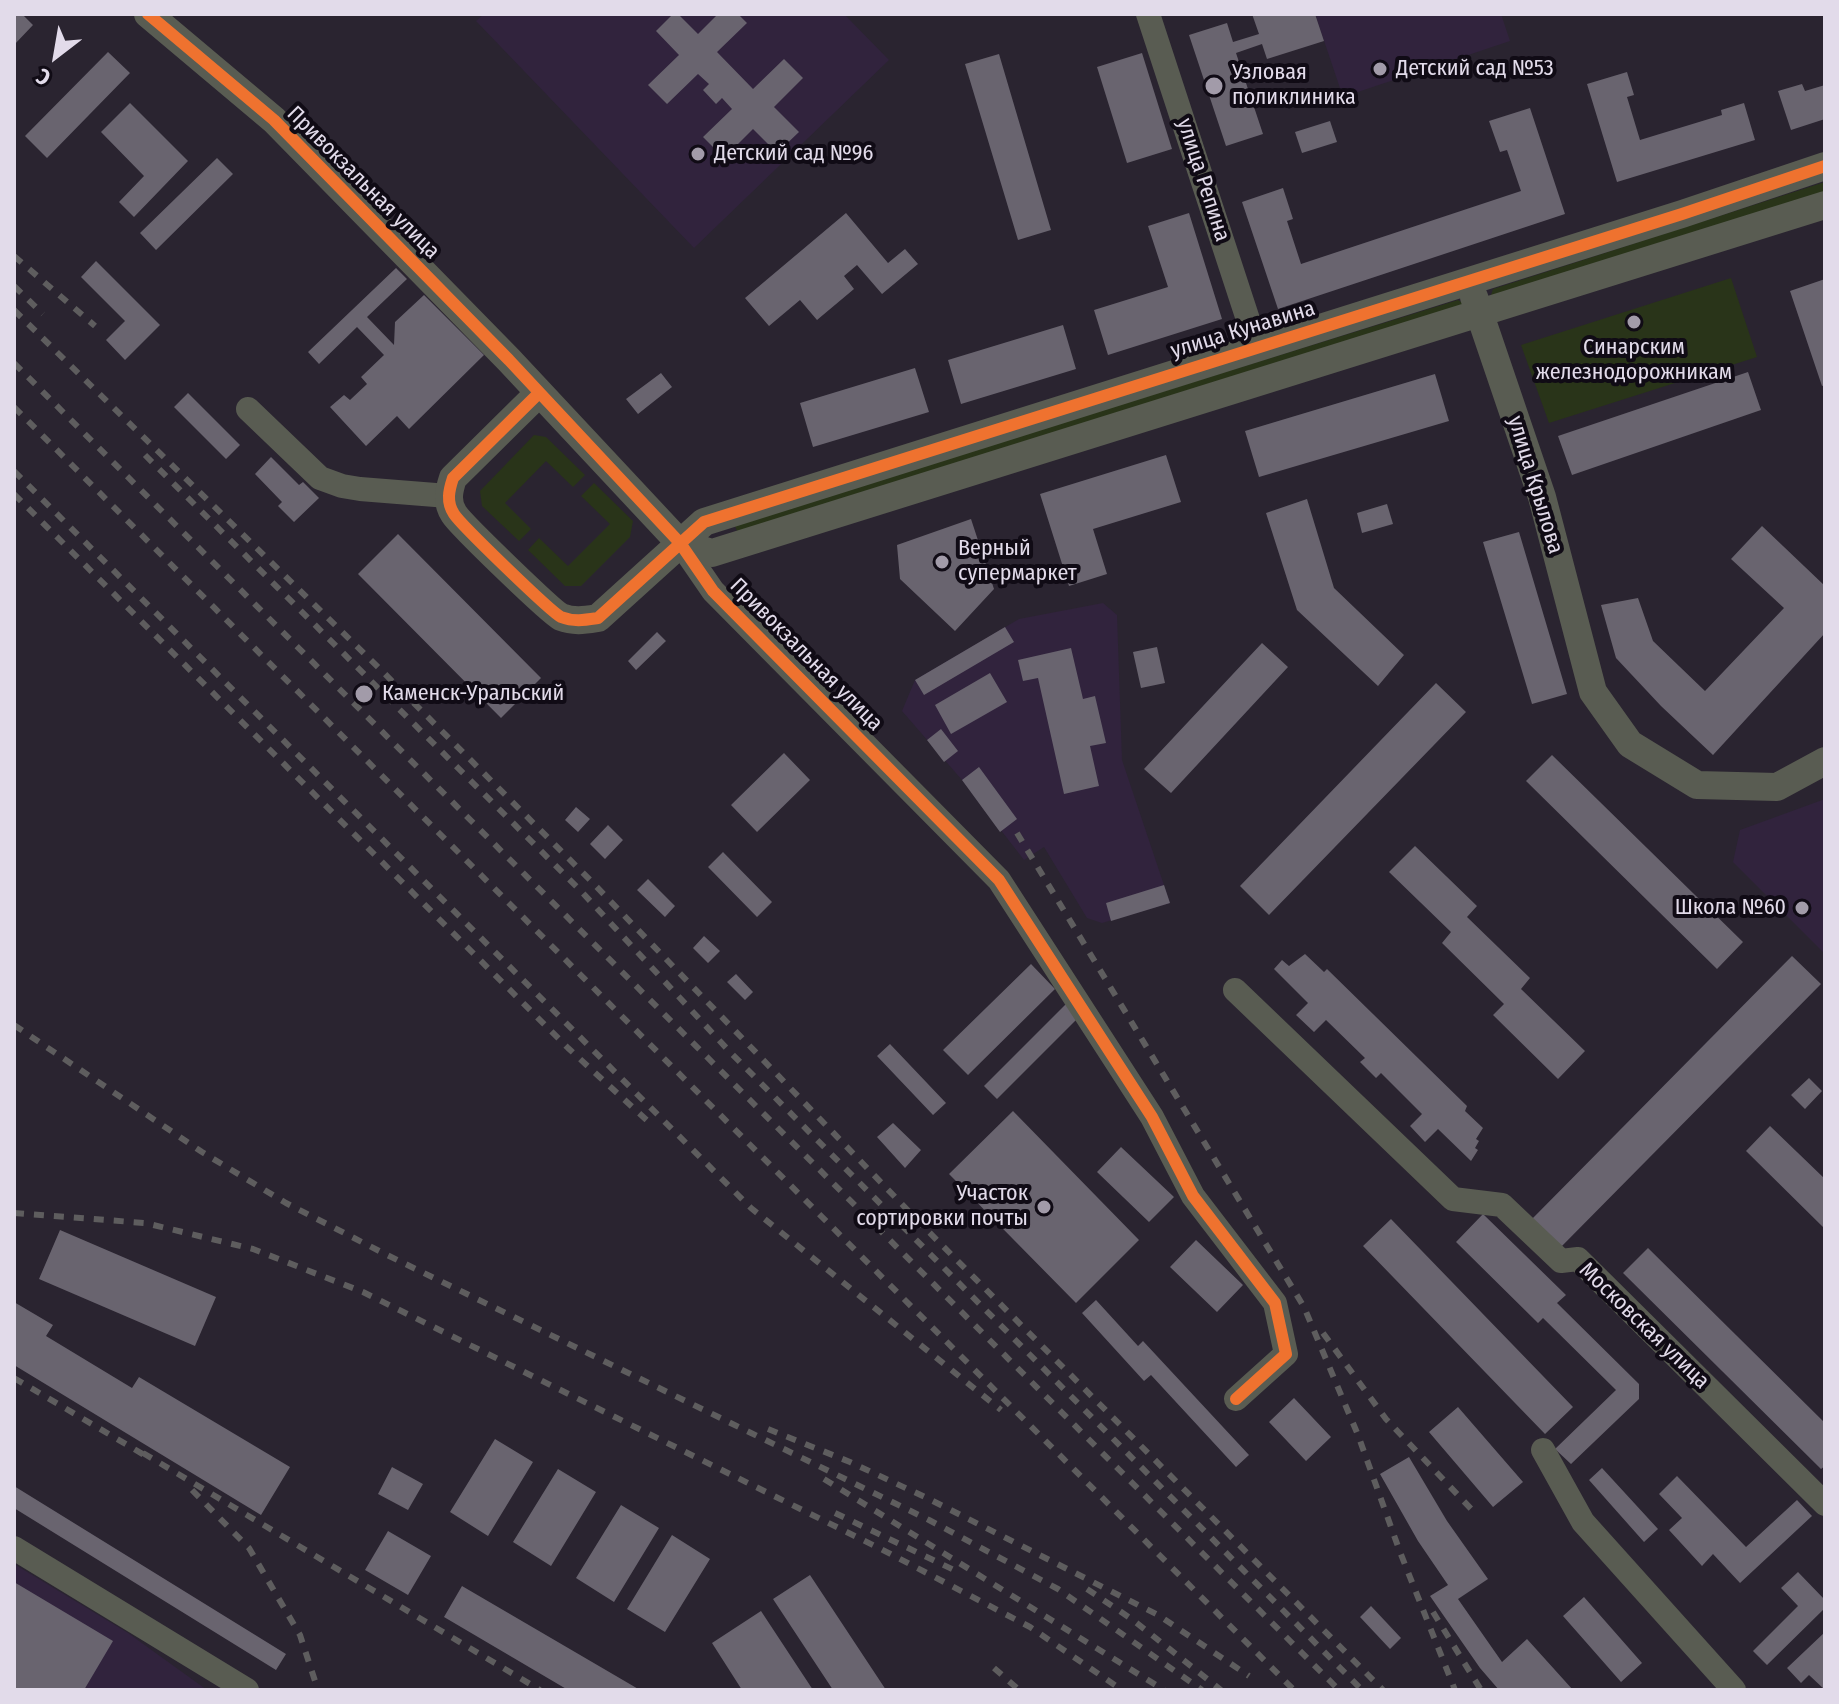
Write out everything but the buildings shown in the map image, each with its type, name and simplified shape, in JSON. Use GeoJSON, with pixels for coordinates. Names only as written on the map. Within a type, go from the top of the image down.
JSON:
{"type":"FeatureCollection","features":[{"type":"Feature","properties":{"kind":"street","name":"Привокзальная улица"},"geometry":{"type":"LineString","coordinates":[[148,14],[274,120],[412,259],[680,543],[713,591],[999,880],[1152,1117],[1193,1196],[1275,1303],[1286,1354],[1236,1399]]}},
{"type":"Feature","properties":{"kind":"street","name":"улица Репина"},"geometry":{"type":"LineString","coordinates":[[1148,14],[1257,347]]}},
{"type":"Feature","properties":{"kind":"street","name":"улица Кунавина"},"geometry":{"type":"LineString","coordinates":[[448,496],[453,513],[559,616],[579,621],[598,618],[704,522],[723,515],[1825,166]]}},
{"type":"Feature","properties":{"kind":"street"},"geometry":{"type":"LineString","coordinates":[[680,543],[712,553],[1825,205]]}},
{"type":"Feature","properties":{"kind":"street","name":"улица Крылова"},"geometry":{"type":"LineString","coordinates":[[1469,281],[1542,497],[1593,692],[1630,744],[1697,785],[1777,787],[1825,761]]}},
{"type":"Feature","properties":{"kind":"street"},"geometry":{"type":"LineString","coordinates":[[248,409],[320,478],[342,486],[448,496],[453,478],[538,394]]}},
{"type":"Feature","properties":{"kind":"street","name":"Московская улица"},"geometry":{"type":"LineString","coordinates":[[1235,990],[1453,1199],[1502,1205],[1561,1261],[1578,1259],[1825,1504]]}},
{"type":"Feature","properties":{"kind":"street"},"geometry":{"type":"LineString","coordinates":[[1543,1450],[1583,1522],[1734,1690]]}},
{"type":"Feature","properties":{"kind":"street"},"geometry":{"type":"LineString","coordinates":[[14,1548],[247,1690]]}},
{"type":"Feature","properties":{"kind":"shaded area","name":"Детский сад №96"},"geometry":{"type":"Polygon","coordinates":[[[484,14],[844,14],[889,60],[694,248],[476,21],[484,14]]]}},
{"type":"Feature","properties":{"kind":"shaded area","name":"Детский сад №53"},"geometry":{"type":"Polygon","coordinates":[[[1315,14],[1501,14],[1510,41],[1343,97],[1315,14]]]}},
{"type":"Feature","properties":{"kind":"shaded area"},"geometry":{"type":"Polygon","coordinates":[[[1103,603],[1117,615],[1122,760],[1170,903],[1102,923],[1087,918],[1044,847],[1024,860],[962,780],[902,711],[915,680],[1019,619],[1103,603]]]}},
{"type":"Feature","properties":{"kind":"shaded area","name":"Школа №60"},"geometry":{"type":"Polygon","coordinates":[[[1825,799],[1825,954],[1733,862],[1740,830],[1825,799]]]}},
{"type":"Feature","properties":{"kind":"shaded area"},"geometry":{"type":"Polygon","coordinates":[[[14,1564],[128,1633],[207,1690],[14,1690],[14,1564]]]}},
{"type":"Feature","properties":{"kind":"green space"},"geometry":{"type":"Polygon","coordinates":[[[1825,182],[1825,192],[1497,297],[1491,295],[1493,289],[1825,182]]]}},
{"type":"Feature","properties":{"kind":"green space"},"geometry":{"type":"Polygon","coordinates":[[[1731,278],[1757,357],[1549,423],[1521,345],[1731,278]]]}},
{"type":"Feature","properties":{"kind":"green space"},"geometry":{"type":"Polygon","coordinates":[[[1458,300],[1463,303],[1462,308],[738,533],[734,524],[1458,300]]]}},
{"type":"Feature","properties":{"kind":"green space"},"geometry":{"type":"Polygon","coordinates":[[[534,435],[546,437],[585,475],[573,487],[546,461],[505,503],[531,529],[519,541],[482,506],[480,491],[534,435]]]}},
{"type":"Feature","properties":{"kind":"green space"},"geometry":{"type":"Polygon","coordinates":[[[594,483],[633,521],[630,537],[581,586],[565,586],[528,550],[539,538],[568,566],[610,524],[581,496],[594,483]]]}},
{"type":"Feature","properties":{"kind":"railway"},"geometry":{"type":"LineString","coordinates":[[14,256],[95,326]]}},
{"type":"Feature","properties":{"kind":"railway"},"geometry":{"type":"LineString","coordinates":[[14,286],[43,314]]}},
{"type":"Feature","properties":{"kind":"railway"},"geometry":{"type":"LineString","coordinates":[[14,310],[590,880],[921,1224],[1383,1690]]}},
{"type":"Feature","properties":{"kind":"railway"},"geometry":{"type":"LineString","coordinates":[[14,363],[1339,1690]]}},
{"type":"Feature","properties":{"kind":"railway"},"geometry":{"type":"LineString","coordinates":[[14,407],[1294,1690]]}},
{"type":"Feature","properties":{"kind":"railway"},"geometry":{"type":"LineString","coordinates":[[145,455],[579,889],[730,1052],[1362,1690]]}},
{"type":"Feature","properties":{"kind":"railway"},"geometry":{"type":"LineString","coordinates":[[14,471],[751,1208],[1001,1410]]}},
{"type":"Feature","properties":{"kind":"railway"},"geometry":{"type":"LineString","coordinates":[[14,494],[568,1048],[651,1124]]}},
{"type":"Feature","properties":{"kind":"railway"},"geometry":{"type":"LineString","coordinates":[[1017,833],[1304,1307],[1358,1435],[1455,1690]]}},
{"type":"Feature","properties":{"kind":"railway"},"geometry":{"type":"LineString","coordinates":[[14,1025],[202,1152],[286,1203],[929,1520],[1058,1589],[1202,1690]]}},
{"type":"Feature","properties":{"kind":"railway"},"geometry":{"type":"LineString","coordinates":[[14,1213],[145,1223],[253,1249],[363,1292],[881,1549],[1030,1627],[1122,1690]]}},
{"type":"Feature","properties":{"kind":"railway"},"geometry":{"type":"LineString","coordinates":[[1323,1333],[1386,1419],[1475,1513]]}},
{"type":"Feature","properties":{"kind":"railway"},"geometry":{"type":"LineString","coordinates":[[14,1378],[151,1459]]}},
{"type":"Feature","properties":{"kind":"railway"},"geometry":{"type":"LineString","coordinates":[[768,1429],[927,1498],[1158,1615],[1249,1676]]}},
{"type":"Feature","properties":{"kind":"railway"},"geometry":{"type":"LineString","coordinates":[[143,1453],[540,1690]]}},
{"type":"Feature","properties":{"kind":"railway"},"geometry":{"type":"LineString","coordinates":[[824,1479],[1164,1690]]}},
{"type":"Feature","properties":{"kind":"railway"},"geometry":{"type":"LineString","coordinates":[[192,1490],[249,1548],[300,1635],[318,1690]]}},
{"type":"Feature","properties":{"kind":"railway"},"geometry":{"type":"LineString","coordinates":[[835,1513],[954,1570]]}},
{"type":"Feature","properties":{"kind":"railway"},"geometry":{"type":"LineString","coordinates":[[1087,1589],[1133,1620],[1221,1690]]}},
{"type":"Feature","properties":{"kind":"railway"},"geometry":{"type":"LineString","coordinates":[[1433,1612],[1481,1690]]}},
{"type":"Feature","properties":{"kind":"railway"},"geometry":{"type":"LineString","coordinates":[[994,1668],[1019,1690]]}},
{"type":"Feature","properties":{"kind":"cycle path"},"geometry":{"type":"LineString","coordinates":[[148,14],[274,120],[509,360],[680,543],[713,591],[999,880],[1152,1117],[1193,1196],[1275,1303],[1286,1354],[1236,1399]]}},
{"type":"Feature","properties":{"kind":"cycle path"},"geometry":{"type":"LineString","coordinates":[[538,394],[453,478],[449,492],[450,505],[472,534],[554,612],[570,620],[598,618],[704,522],[1682,214],[1825,166]]}},
{"type":"Feature","properties":{"kind":"place","name":"Детский сад №53"},"geometry":{"type":"Point","coordinates":[1380,69]}},
{"type":"Feature","properties":{"kind":"place","name":"Узловая поликлиника"},"geometry":{"type":"Point","coordinates":[1214,86]}},
{"type":"Feature","properties":{"kind":"place","name":"Детский сад №96"},"geometry":{"type":"Point","coordinates":[698,154]}},
{"type":"Feature","properties":{"kind":"place","name":"Синарским железнодорожникам"},"geometry":{"type":"Point","coordinates":[1634,322]}},
{"type":"Feature","properties":{"kind":"place","name":"Верный супермаркет"},"geometry":{"type":"Point","coordinates":[942,562]}},
{"type":"Feature","properties":{"kind":"place","name":"Каменск-Уральский"},"geometry":{"type":"Point","coordinates":[364,694]}},
{"type":"Feature","properties":{"kind":"place","name":"Школа №60"},"geometry":{"type":"Point","coordinates":[1802,908]}},
{"type":"Feature","properties":{"kind":"place","name":"Участок сортировки почты"},"geometry":{"type":"Point","coordinates":[1044,1207]}}]}
